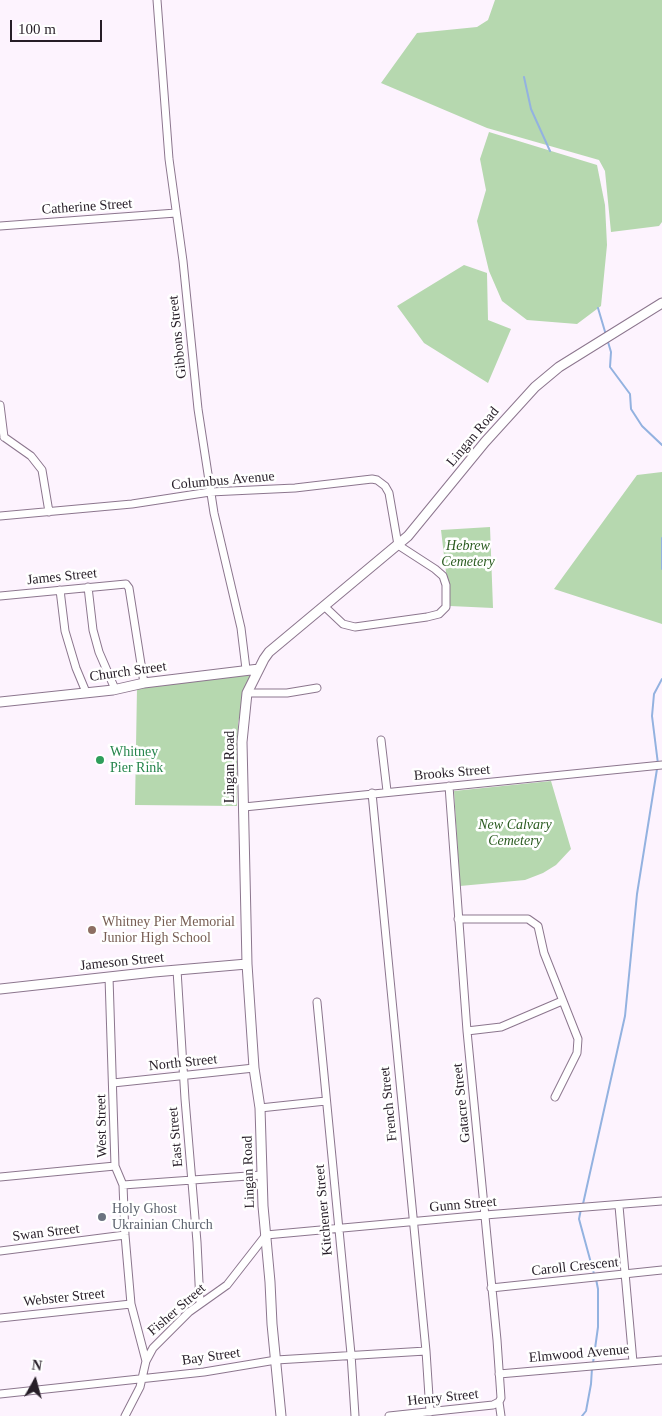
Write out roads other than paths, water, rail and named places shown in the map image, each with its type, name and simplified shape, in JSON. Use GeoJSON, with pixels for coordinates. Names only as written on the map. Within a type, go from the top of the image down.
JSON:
{"type":"FeatureCollection","features":[{"type":"Feature","properties":{"kind":"street","name":"Gibbons Street"},"geometry":{"type":"LineString","coordinates":[[157,0],[170,167],[198,409],[210,492],[221,548],[241,628],[246,669]]}},
{"type":"Feature","properties":{"kind":"street","name":"Catherine Street"},"geometry":{"type":"LineString","coordinates":[[0,226],[176,213]]}},
{"type":"Feature","properties":{"kind":"street","name":"Lingan Road"},"geometry":{"type":"LineString","coordinates":[[281,1416],[272,1324],[262,1174],[260,1108],[254,1068],[247,964],[242,742],[247,693],[269,652],[398,545],[422,520],[483,445],[535,387],[559,367],[662,303]]}},
{"type":"Feature","properties":{"kind":"street"},"geometry":{"type":"LineString","coordinates":[[0,405],[2,437],[31,456],[42,470],[49,512]]}},
{"type":"Feature","properties":{"kind":"street","name":"Columbus Avenue"},"geometry":{"type":"LineString","coordinates":[[0,516],[132,504],[210,492],[295,488],[377,480],[385,486],[389,493],[398,545]]}},
{"type":"Feature","properties":{"kind":"street"},"geometry":{"type":"LineString","coordinates":[[324,606],[344,624],[352,627],[419,619],[441,613],[446,607],[447,600],[443,576],[398,545]]}},
{"type":"Feature","properties":{"kind":"street","name":"James Street"},"geometry":{"type":"LineString","coordinates":[[0,596],[127,584],[144,683]]}},
{"type":"Feature","properties":{"kind":"street"},"geometry":{"type":"LineString","coordinates":[[88,587],[91,619],[99,652],[115,689]]}},
{"type":"Feature","properties":{"kind":"street"},"geometry":{"type":"LineString","coordinates":[[60,590],[65,630],[76,668],[86,692]]}},
{"type":"Feature","properties":{"kind":"street","name":"Church Street"},"geometry":{"type":"LineString","coordinates":[[0,702],[115,689],[144,683],[246,669],[259,669]]}},
{"type":"Feature","properties":{"kind":"street"},"geometry":{"type":"LineString","coordinates":[[247,693],[281,693],[317,688]]}},
{"type":"Feature","properties":{"kind":"street"},"geometry":{"type":"LineString","coordinates":[[381,740],[387,791]]}},
{"type":"Feature","properties":{"kind":"street","name":"Brooks Street"},"geometry":{"type":"LineString","coordinates":[[244,807],[387,791],[662,765]]}},
{"type":"Feature","properties":{"kind":"street","name":"Gatacre Street"},"geometry":{"type":"LineString","coordinates":[[449,786],[467,1031],[486,1215],[501,1416]]}},
{"type":"Feature","properties":{"kind":"street","name":"French Street"},"geometry":{"type":"LineString","coordinates":[[372,793],[414,1222],[430,1412]]}},
{"type":"Feature","properties":{"kind":"street"},"geometry":{"type":"LineString","coordinates":[[458,919],[524,918],[535,922],[538,926],[544,953],[562,1001],[576,1031],[578,1045],[577,1053],[555,1097]]}},
{"type":"Feature","properties":{"kind":"street","name":"Jameson Street"},"geometry":{"type":"LineString","coordinates":[[0,989],[247,964]]}},
{"type":"Feature","properties":{"kind":"street","name":"East Street"},"geometry":{"type":"LineString","coordinates":[[177,970],[200,1303]]}},
{"type":"Feature","properties":{"kind":"street","name":"West Street"},"geometry":{"type":"LineString","coordinates":[[109,977],[114,1082],[115,1166],[123,1185],[131,1304],[146,1361]]}},
{"type":"Feature","properties":{"kind":"street"},"geometry":{"type":"LineString","coordinates":[[467,1031],[500,1027],[562,1001]]}},
{"type":"Feature","properties":{"kind":"street","name":"Kitchener Street"},"geometry":{"type":"LineString","coordinates":[[317,1002],[351,1354],[355,1416]]}},
{"type":"Feature","properties":{"kind":"street","name":"North Street"},"geometry":{"type":"LineString","coordinates":[[114,1082],[254,1068]]}},
{"type":"Feature","properties":{"kind":"street"},"geometry":{"type":"LineString","coordinates":[[260,1108],[326,1101]]}},
{"type":"Feature","properties":{"kind":"street"},"geometry":{"type":"LineString","coordinates":[[0,1177],[115,1166]]}},
{"type":"Feature","properties":{"kind":"street"},"geometry":{"type":"LineString","coordinates":[[123,1185],[262,1174]]}},
{"type":"Feature","properties":{"kind":"street","name":"Gunn Street"},"geometry":{"type":"LineString","coordinates":[[266,1235],[662,1201]]}},
{"type":"Feature","properties":{"kind":"street"},"geometry":{"type":"LineString","coordinates":[[619,1206],[633,1362]]}},
{"type":"Feature","properties":{"kind":"street","name":"Swan Street"},"geometry":{"type":"LineString","coordinates":[[0,1251],[125,1235]]}},
{"type":"Feature","properties":{"kind":"street","name":"Fisher Street"},"geometry":{"type":"LineString","coordinates":[[124,1416],[142,1379],[146,1361],[153,1348],[200,1303],[230,1281],[266,1235]]}},
{"type":"Feature","properties":{"kind":"street","name":"Caroll Crescent"},"geometry":{"type":"LineString","coordinates":[[491,1288],[662,1270]]}},
{"type":"Feature","properties":{"kind":"street","name":"Webster Street"},"geometry":{"type":"LineString","coordinates":[[0,1318],[131,1304]]}},
{"type":"Feature","properties":{"kind":"street","name":"Bay Street"},"geometry":{"type":"LineString","coordinates":[[0,1394],[204,1372],[276,1360],[426,1351]]}},
{"type":"Feature","properties":{"kind":"street","name":"Elmwood Avenue"},"geometry":{"type":"LineString","coordinates":[[499,1374],[662,1360]]}},
{"type":"Feature","properties":{"kind":"street","name":"Henry Street"},"geometry":{"type":"LineString","coordinates":[[389,1416],[493,1405],[499,1402]]}},
{"type":"Feature","properties":{"kind":"waterway"},"geometry":{"type":"LineString","coordinates":[[524,77],[531,109],[550,151]]}},
{"type":"Feature","properties":{"kind":"waterway"},"geometry":{"type":"LineString","coordinates":[[598,308],[606,335]]}},
{"type":"Feature","properties":{"kind":"waterway"},"geometry":{"type":"LineString","coordinates":[[608,342],[611,352],[610,367],[630,394],[631,409],[642,426],[662,445]]}},
{"type":"Feature","properties":{"kind":"waterway"},"geometry":{"type":"LineString","coordinates":[[662,538],[662,569]]}},
{"type":"Feature","properties":{"kind":"waterway"},"geometry":{"type":"LineString","coordinates":[[658,764],[652,716],[654,694],[662,679]]}},
{"type":"Feature","properties":{"kind":"waterway"},"geometry":{"type":"LineString","coordinates":[[583,1204],[625,1016],[637,894],[657,769]]}},
{"type":"Feature","properties":{"kind":"waterway"},"geometry":{"type":"LineString","coordinates":[[581,1209],[579,1219],[594,1274]]}},
{"type":"Feature","properties":{"kind":"waterway"},"geometry":{"type":"LineString","coordinates":[[593,1363],[598,1327],[598,1289],[596,1279]]}},
{"type":"Feature","properties":{"kind":"waterway"},"geometry":{"type":"LineString","coordinates":[[582,1416],[586,1411],[592,1368]]}},
{"type":"Feature","properties":{"kind":"place","name":"Whitney Pier Rink"},"geometry":{"type":"Point","coordinates":[100,760]}},
{"type":"Feature","properties":{"kind":"place","name":"Whitney Pier Memorial Junior High School"},"geometry":{"type":"Point","coordinates":[92,930]}},
{"type":"Feature","properties":{"kind":"place","name":"Holy Ghost Ukrainian Church"},"geometry":{"type":"Point","coordinates":[102,1217]}},
{"type":"Feature","properties":{"kind":"park label","name":"Hebrew Cemetery"},"geometry":{"type":"Point","coordinates":[468,554]}},
{"type":"Feature","properties":{"kind":"park label","name":"New Calvary Cemetery"},"geometry":{"type":"Point","coordinates":[515,834]}}]}
